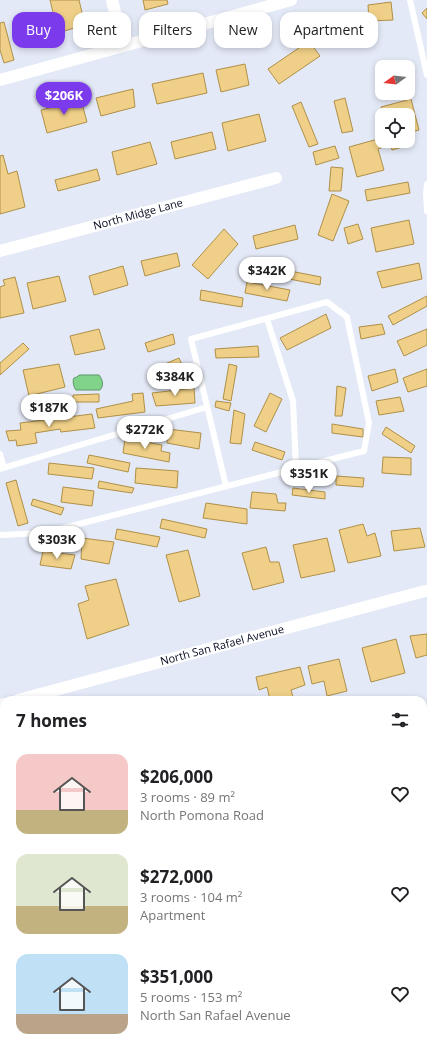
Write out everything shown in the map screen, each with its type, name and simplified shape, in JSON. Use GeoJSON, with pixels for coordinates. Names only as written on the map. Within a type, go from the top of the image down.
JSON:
{"type":"FeatureCollection","features":[{"type":"Feature","properties":{"kind":"street"},"geometry":{"type":"LineString","coordinates":[[112,0],[115,12]]}},
{"type":"Feature","properties":{"kind":"street"},"geometry":{"type":"LineString","coordinates":[[131,44],[291,0]]}},
{"type":"Feature","properties":{"kind":"street"},"geometry":{"type":"LineString","coordinates":[[0,80],[116,48]]}},
{"type":"Feature","properties":{"kind":"street","name":"North Midge Lane"},"geometry":{"type":"LineString","coordinates":[[0,251],[276,178]]}},
{"type":"Feature","properties":{"kind":"street","name":"North San Rafael Avenue"},"geometry":{"type":"LineString","coordinates":[[33,696],[426,590]]}},
{"type":"Feature","properties":{"kind":"lane"},"geometry":{"type":"LineString","coordinates":[[410,0],[427,75]]}},
{"type":"Feature","properties":{"kind":"lane"},"geometry":{"type":"LineString","coordinates":[[427,184],[427,211]]}},
{"type":"Feature","properties":{"kind":"lane"},"geometry":{"type":"LineString","coordinates":[[0,535],[44,533],[364,451],[370,423],[347,317],[327,302],[191,339],[226,486]]}},
{"type":"Feature","properties":{"kind":"lane"},"geometry":{"type":"LineString","coordinates":[[267,319],[293,401],[296,468]]}},
{"type":"Feature","properties":{"kind":"lane"},"geometry":{"type":"LineString","coordinates":[[0,454],[2,468],[207,407]]}},
{"type":"Feature","properties":{"kind":"shaded area"},"geometry":{"type":"Polygon","coordinates":[[[79,375],[99,375],[102,387],[100,390],[76,390],[73,379],[79,375]]]}},
{"type":"Feature","properties":{"kind":"building"},"geometry":{"type":"Polygon","coordinates":[[[50,0],[79,0],[82,12],[73,12],[73,28],[65,31],[65,12],[53,12],[50,0]]]}},
{"type":"Feature","properties":{"kind":"building"},"geometry":{"type":"Polygon","coordinates":[[[143,0],[167,0],[168,4],[145,10],[143,0]]]}},
{"type":"Feature","properties":{"kind":"building"},"geometry":{"type":"Polygon","coordinates":[[[391,2],[393,20],[378,21],[378,12],[368,12],[368,5],[391,2]]]}},
{"type":"Feature","properties":{"kind":"building"},"geometry":{"type":"Polygon","coordinates":[[[427,8],[427,19],[422,13],[427,8]]]}},
{"type":"Feature","properties":{"kind":"building"},"geometry":{"type":"Polygon","coordinates":[[[4,22],[14,60],[4,63],[0,50],[0,23],[4,22]]]}},
{"type":"Feature","properties":{"kind":"building"},"geometry":{"type":"Polygon","coordinates":[[[299,48],[314,48],[320,56],[279,84],[268,69],[299,48]]]}},
{"type":"Feature","properties":{"kind":"building"},"geometry":{"type":"Polygon","coordinates":[[[245,64],[249,85],[221,92],[216,70],[245,64]]]}},
{"type":"Feature","properties":{"kind":"building"},"geometry":{"type":"Polygon","coordinates":[[[203,73],[207,93],[157,104],[152,84],[203,73]]]}},
{"type":"Feature","properties":{"kind":"building"},"geometry":{"type":"Polygon","coordinates":[[[133,89],[135,107],[101,116],[96,98],[133,89]]]}},
{"type":"Feature","properties":{"kind":"building"},"geometry":{"type":"Polygon","coordinates":[[[345,98],[353,131],[342,133],[334,101],[345,98]]]}},
{"type":"Feature","properties":{"kind":"building"},"geometry":{"type":"Polygon","coordinates":[[[81,100],[87,122],[47,133],[41,110],[81,100]]]}},
{"type":"Feature","properties":{"kind":"building"},"geometry":{"type":"Polygon","coordinates":[[[411,100],[413,108],[381,108],[411,100]]]}},
{"type":"Feature","properties":{"kind":"building"},"geometry":{"type":"Polygon","coordinates":[[[301,102],[318,144],[309,147],[292,106],[301,102]]]}},
{"type":"Feature","properties":{"kind":"building"},"geometry":{"type":"Polygon","coordinates":[[[259,114],[266,141],[228,151],[222,123],[259,114]]]}},
{"type":"Feature","properties":{"kind":"building"},"geometry":{"type":"Polygon","coordinates":[[[415,114],[419,130],[415,131],[415,114]]]}},
{"type":"Feature","properties":{"kind":"building"},"geometry":{"type":"Polygon","coordinates":[[[212,132],[216,149],[175,159],[171,142],[212,132]]]}},
{"type":"Feature","properties":{"kind":"building"},"geometry":{"type":"Polygon","coordinates":[[[375,140],[375,148],[381,148],[378,149],[384,170],[357,177],[349,147],[375,140]]]}},
{"type":"Feature","properties":{"kind":"building"},"geometry":{"type":"Polygon","coordinates":[[[150,142],[157,164],[117,175],[112,152],[150,142]]]}},
{"type":"Feature","properties":{"kind":"building"},"geometry":{"type":"Polygon","coordinates":[[[335,146],[339,158],[316,165],[313,152],[335,146]]]}},
{"type":"Feature","properties":{"kind":"building"},"geometry":{"type":"Polygon","coordinates":[[[3,155],[8,174],[17,171],[25,207],[0,214],[0,156],[3,155]]]}},
{"type":"Feature","properties":{"kind":"building"},"geometry":{"type":"Polygon","coordinates":[[[331,167],[343,168],[341,191],[329,191],[331,167]]]}},
{"type":"Feature","properties":{"kind":"building"},"geometry":{"type":"Polygon","coordinates":[[[97,169],[100,180],[58,191],[55,180],[97,169]]]}},
{"type":"Feature","properties":{"kind":"building"},"geometry":{"type":"Polygon","coordinates":[[[408,182],[410,193],[367,201],[365,190],[408,182]]]}},
{"type":"Feature","properties":{"kind":"building"},"geometry":{"type":"Polygon","coordinates":[[[332,194],[349,201],[333,241],[318,235],[332,194]]]}},
{"type":"Feature","properties":{"kind":"building"},"geometry":{"type":"Polygon","coordinates":[[[409,220],[414,244],[376,252],[371,228],[409,220]]]}},
{"type":"Feature","properties":{"kind":"building"},"geometry":{"type":"Polygon","coordinates":[[[358,224],[363,239],[348,244],[344,228],[358,224]]]}},
{"type":"Feature","properties":{"kind":"building"},"geometry":{"type":"Polygon","coordinates":[[[295,225],[298,239],[256,249],[253,236],[295,225]]]}},
{"type":"Feature","properties":{"kind":"building"},"geometry":{"type":"Polygon","coordinates":[[[224,229],[238,244],[208,279],[192,265],[224,229]]]}},
{"type":"Feature","properties":{"kind":"building"},"geometry":{"type":"Polygon","coordinates":[[[177,253],[180,266],[145,276],[141,261],[177,253]]]}},
{"type":"Feature","properties":{"kind":"building"},"geometry":{"type":"Polygon","coordinates":[[[419,263],[422,279],[382,288],[377,272],[419,263]]]}},
{"type":"Feature","properties":{"kind":"building"},"geometry":{"type":"Polygon","coordinates":[[[123,266],[128,285],[94,295],[89,276],[123,266]]]}},
{"type":"Feature","properties":{"kind":"building"},"geometry":{"type":"Polygon","coordinates":[[[285,270],[321,277],[320,285],[284,278],[285,270]]]}},
{"type":"Feature","properties":{"kind":"building"},"geometry":{"type":"Polygon","coordinates":[[[59,276],[66,301],[33,309],[27,283],[59,276]]]}},
{"type":"Feature","properties":{"kind":"building"},"geometry":{"type":"Polygon","coordinates":[[[15,277],[24,313],[0,318],[0,287],[5,285],[3,280],[15,277]]]}},
{"type":"Feature","properties":{"kind":"building"},"geometry":{"type":"Polygon","coordinates":[[[247,282],[290,290],[287,301],[245,293],[247,282]]]}},
{"type":"Feature","properties":{"kind":"building"},"geometry":{"type":"Polygon","coordinates":[[[201,290],[243,298],[242,307],[200,300],[201,290]]]}},
{"type":"Feature","properties":{"kind":"building"},"geometry":{"type":"Polygon","coordinates":[[[427,296],[427,306],[393,325],[388,316],[427,296]]]}},
{"type":"Feature","properties":{"kind":"building"},"geometry":{"type":"Polygon","coordinates":[[[326,314],[331,328],[287,350],[280,338],[326,314]]]}},
{"type":"Feature","properties":{"kind":"building"},"geometry":{"type":"Polygon","coordinates":[[[382,324],[385,334],[361,339],[359,327],[382,324]]]}},
{"type":"Feature","properties":{"kind":"building"},"geometry":{"type":"Polygon","coordinates":[[[99,329],[105,349],[75,355],[70,336],[99,329]]]}},
{"type":"Feature","properties":{"kind":"building"},"geometry":{"type":"Polygon","coordinates":[[[427,329],[427,345],[404,356],[397,341],[427,329]]]}},
{"type":"Feature","properties":{"kind":"building"},"geometry":{"type":"Polygon","coordinates":[[[173,334],[175,344],[148,352],[145,343],[173,334]]]}},
{"type":"Feature","properties":{"kind":"building"},"geometry":{"type":"Polygon","coordinates":[[[23,343],[29,349],[0,375],[0,363],[23,343]]]}},
{"type":"Feature","properties":{"kind":"building"},"geometry":{"type":"Polygon","coordinates":[[[258,346],[259,357],[216,358],[215,349],[258,346]]]}},
{"type":"Feature","properties":{"kind":"building"},"geometry":{"type":"Polygon","coordinates":[[[179,358],[185,371],[158,383],[153,369],[179,358]]]}},
{"type":"Feature","properties":{"kind":"building"},"geometry":{"type":"Polygon","coordinates":[[[59,364],[65,387],[29,396],[23,370],[59,364]]]}},
{"type":"Feature","properties":{"kind":"building"},"geometry":{"type":"Polygon","coordinates":[[[229,364],[237,366],[231,401],[223,399],[229,364]]]}},
{"type":"Feature","properties":{"kind":"building"},"geometry":{"type":"Polygon","coordinates":[[[395,369],[398,382],[372,391],[368,376],[395,369]]]}},
{"type":"Feature","properties":{"kind":"building"},"geometry":{"type":"Polygon","coordinates":[[[427,369],[427,386],[408,392],[403,378],[427,369]]]}},
{"type":"Feature","properties":{"kind":"building"},"geometry":{"type":"Polygon","coordinates":[[[337,386],[346,388],[342,416],[335,416],[337,386]]]}},
{"type":"Feature","properties":{"kind":"building"},"geometry":{"type":"Polygon","coordinates":[[[194,388],[195,403],[156,406],[152,393],[194,388]]]}},
{"type":"Feature","properties":{"kind":"building"},"geometry":{"type":"Polygon","coordinates":[[[143,393],[145,412],[98,418],[96,409],[133,401],[132,394],[143,393]]]}},
{"type":"Feature","properties":{"kind":"building"},"geometry":{"type":"Polygon","coordinates":[[[270,393],[282,399],[266,432],[254,426],[270,393]]]}},
{"type":"Feature","properties":{"kind":"building"},"geometry":{"type":"Polygon","coordinates":[[[99,394],[99,402],[73,402],[73,395],[99,394]]]}},
{"type":"Feature","properties":{"kind":"building"},"geometry":{"type":"Polygon","coordinates":[[[400,397],[404,411],[379,415],[376,401],[400,397]]]}},
{"type":"Feature","properties":{"kind":"building"},"geometry":{"type":"Polygon","coordinates":[[[216,401],[231,403],[229,411],[215,407],[216,401]]]}},
{"type":"Feature","properties":{"kind":"building"},"geometry":{"type":"Polygon","coordinates":[[[234,410],[245,414],[241,444],[230,443],[234,410]]]}},
{"type":"Feature","properties":{"kind":"building"},"geometry":{"type":"Polygon","coordinates":[[[92,414],[95,428],[61,432],[60,429],[35,433],[37,443],[17,446],[16,440],[9,441],[6,431],[21,430],[20,423],[92,414]]]}},
{"type":"Feature","properties":{"kind":"building"},"geometry":{"type":"Polygon","coordinates":[[[332,424],[363,429],[363,437],[332,433],[332,424]]]}},
{"type":"Feature","properties":{"kind":"building"},"geometry":{"type":"Polygon","coordinates":[[[386,427],[415,446],[411,453],[382,434],[386,427]]]}},
{"type":"Feature","properties":{"kind":"building"},"geometry":{"type":"Polygon","coordinates":[[[168,429],[201,433],[199,449],[167,443],[168,429]]]}},
{"type":"Feature","properties":{"kind":"building"},"geometry":{"type":"Polygon","coordinates":[[[125,438],[162,445],[161,451],[170,453],[169,462],[123,453],[125,438]]]}},
{"type":"Feature","properties":{"kind":"building"},"geometry":{"type":"Polygon","coordinates":[[[255,442],[285,452],[282,460],[252,450],[255,442]]]}},
{"type":"Feature","properties":{"kind":"building"},"geometry":{"type":"Polygon","coordinates":[[[89,455],[130,463],[128,472],[87,463],[89,455]]]}},
{"type":"Feature","properties":{"kind":"building"},"geometry":{"type":"Polygon","coordinates":[[[383,457],[411,458],[411,475],[382,473],[383,457]]]}},
{"type":"Feature","properties":{"kind":"building"},"geometry":{"type":"Polygon","coordinates":[[[49,463],[94,468],[92,479],[48,474],[49,463]]]}},
{"type":"Feature","properties":{"kind":"building"},"geometry":{"type":"Polygon","coordinates":[[[136,468],[178,471],[177,488],[135,483],[136,468]]]}},
{"type":"Feature","properties":{"kind":"building"},"geometry":{"type":"Polygon","coordinates":[[[336,476],[364,478],[363,487],[336,485],[336,476]]]}},
{"type":"Feature","properties":{"kind":"building"},"geometry":{"type":"Polygon","coordinates":[[[16,480],[28,523],[18,526],[6,483],[16,480]]]}},
{"type":"Feature","properties":{"kind":"building"},"geometry":{"type":"Polygon","coordinates":[[[99,481],[134,488],[132,493],[98,488],[99,481]]]}},
{"type":"Feature","properties":{"kind":"building"},"geometry":{"type":"Polygon","coordinates":[[[63,487],[94,491],[92,506],[61,502],[63,487]]]}},
{"type":"Feature","properties":{"kind":"building"},"geometry":{"type":"Polygon","coordinates":[[[293,488],[325,492],[325,499],[292,495],[293,488]]]}},
{"type":"Feature","properties":{"kind":"building"},"geometry":{"type":"Polygon","coordinates":[[[252,492],[276,494],[278,503],[286,503],[285,511],[250,508],[252,492]]]}},
{"type":"Feature","properties":{"kind":"building"},"geometry":{"type":"Polygon","coordinates":[[[33,499],[64,508],[61,515],[31,505],[33,499]]]}},
{"type":"Feature","properties":{"kind":"building"},"geometry":{"type":"Polygon","coordinates":[[[206,503],[247,509],[247,524],[203,518],[206,503]]]}},
{"type":"Feature","properties":{"kind":"building"},"geometry":{"type":"Polygon","coordinates":[[[162,519],[207,529],[205,538],[160,528],[162,519]]]}},
{"type":"Feature","properties":{"kind":"building"},"geometry":{"type":"Polygon","coordinates":[[[363,524],[367,536],[375,533],[381,556],[348,563],[339,530],[363,524]]]}},
{"type":"Feature","properties":{"kind":"building"},"geometry":{"type":"Polygon","coordinates":[[[420,528],[425,547],[394,551],[391,531],[420,528]]]}},
{"type":"Feature","properties":{"kind":"building"},"geometry":{"type":"Polygon","coordinates":[[[117,529],[160,537],[157,547],[115,539],[117,529]]]}},
{"type":"Feature","properties":{"kind":"building"},"geometry":{"type":"Polygon","coordinates":[[[82,538],[114,542],[109,564],[81,559],[82,538]]]}},
{"type":"Feature","properties":{"kind":"building"},"geometry":{"type":"Polygon","coordinates":[[[327,538],[335,571],[301,578],[293,545],[327,538]]]}},
{"type":"Feature","properties":{"kind":"building"},"geometry":{"type":"Polygon","coordinates":[[[266,547],[270,562],[279,562],[284,582],[253,590],[242,553],[266,547]]]}},
{"type":"Feature","properties":{"kind":"building"},"geometry":{"type":"Polygon","coordinates":[[[188,550],[200,596],[179,602],[166,555],[188,550]]]}},
{"type":"Feature","properties":{"kind":"building"},"geometry":{"type":"Polygon","coordinates":[[[43,551],[75,555],[71,569],[40,565],[43,551]]]}},
{"type":"Feature","properties":{"kind":"building"},"geometry":{"type":"Polygon","coordinates":[[[116,579],[129,625],[87,639],[78,604],[89,600],[85,586],[116,579]]]}},
{"type":"Feature","properties":{"kind":"building"},"geometry":{"type":"Polygon","coordinates":[[[427,634],[427,655],[416,658],[410,636],[427,634]]]}},
{"type":"Feature","properties":{"kind":"building"},"geometry":{"type":"Polygon","coordinates":[[[396,639],[405,673],[371,682],[362,648],[396,639]]]}},
{"type":"Feature","properties":{"kind":"building"},"geometry":{"type":"Polygon","coordinates":[[[339,659],[347,691],[327,696],[324,681],[312,684],[308,666],[339,659]]]}},
{"type":"Feature","properties":{"kind":"building"},"geometry":{"type":"Polygon","coordinates":[[[300,667],[305,685],[291,690],[293,696],[269,696],[267,687],[259,690],[256,677],[300,667]]]}}]}
